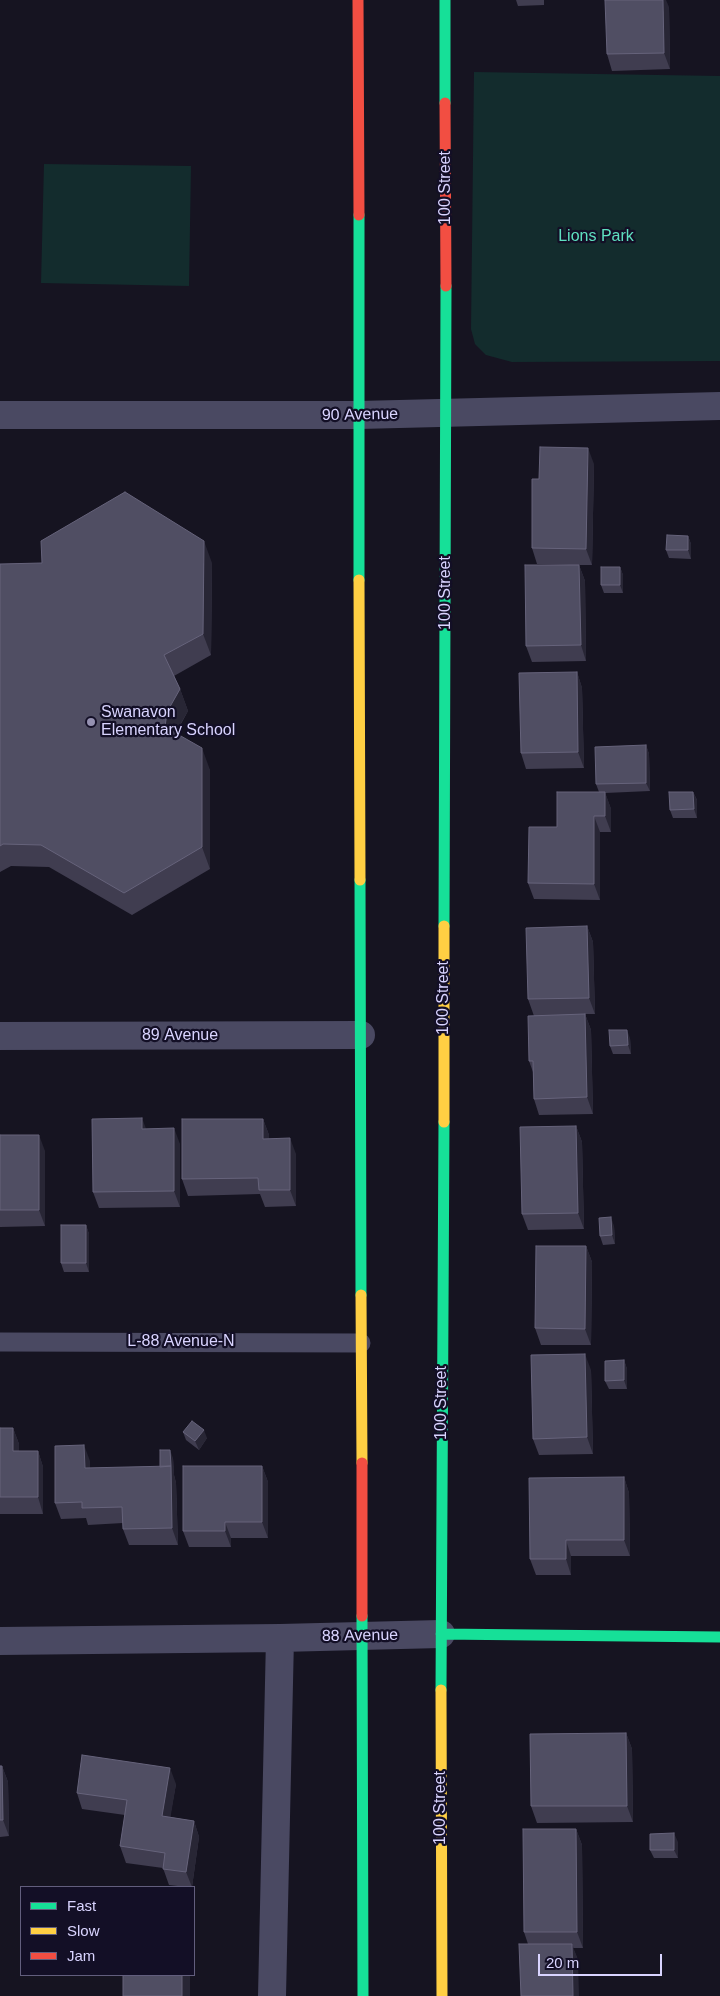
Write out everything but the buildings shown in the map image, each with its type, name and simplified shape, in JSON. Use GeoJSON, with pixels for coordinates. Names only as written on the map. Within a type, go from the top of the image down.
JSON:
{"type":"FeatureCollection","features":[{"type":"Feature","properties":{"kind":"street"},"geometry":{"type":"LineString","coordinates":[[358,0],[363,1996]]}},
{"type":"Feature","properties":{"kind":"street","name":"100 Street"},"geometry":{"type":"LineString","coordinates":[[442,1996],[441,1634],[447,413],[445,0]]}},
{"type":"Feature","properties":{"kind":"street","name":"90 Avenue"},"geometry":{"type":"LineString","coordinates":[[0,415],[359,415],[720,406]]}},
{"type":"Feature","properties":{"kind":"street","name":"89 Avenue"},"geometry":{"type":"LineString","coordinates":[[0,1036],[360,1035]]}},
{"type":"Feature","properties":{"kind":"street","name":"88 Avenue"},"geometry":{"type":"LineString","coordinates":[[0,1641],[441,1634],[720,1637]]}},
{"type":"Feature","properties":{"kind":"street"},"geometry":{"type":"LineString","coordinates":[[272,1996],[280,1638]]}},
{"type":"Feature","properties":{"kind":"lane","name":"L-88 Avenue-N"},"geometry":{"type":"LineString","coordinates":[[0,1342],[361,1342]]}},
{"type":"Feature","properties":{"kind":"green space","name":"Lions Park"},"geometry":{"type":"Polygon","coordinates":[[[474,72],[720,76],[720,361],[512,362],[486,355],[475,344],[471,329],[474,72]]]}},
{"type":"Feature","properties":{"kind":"green space"},"geometry":{"type":"Polygon","coordinates":[[[44,164],[191,166],[189,286],[41,283],[44,164]]]}},
{"type":"Feature","properties":{"kind":"traffic: fast"},"geometry":{"type":"LineString","coordinates":[[445,0],[445,103]]}},
{"type":"Feature","properties":{"kind":"traffic: fast"},"geometry":{"type":"LineString","coordinates":[[359,215],[359,580]]}},
{"type":"Feature","properties":{"kind":"traffic: fast"},"geometry":{"type":"LineString","coordinates":[[444,926],[446,286]]}},
{"type":"Feature","properties":{"kind":"traffic: fast"},"geometry":{"type":"LineString","coordinates":[[360,880],[361,1295]]}},
{"type":"Feature","properties":{"kind":"traffic: fast"},"geometry":{"type":"LineString","coordinates":[[441,1690],[444,1122]]}},
{"type":"Feature","properties":{"kind":"traffic: fast"},"geometry":{"type":"LineString","coordinates":[[362,1616],[363,1996]]}},
{"type":"Feature","properties":{"kind":"traffic: fast"},"geometry":{"type":"LineString","coordinates":[[441,1634],[720,1637]]}},
{"type":"Feature","properties":{"kind":"traffic: slow"},"geometry":{"type":"LineString","coordinates":[[359,580],[360,880]]}},
{"type":"Feature","properties":{"kind":"traffic: slow"},"geometry":{"type":"LineString","coordinates":[[444,926],[444,1122]]}},
{"type":"Feature","properties":{"kind":"traffic: slow"},"geometry":{"type":"LineString","coordinates":[[361,1295],[362,1463]]}},
{"type":"Feature","properties":{"kind":"traffic: slow"},"geometry":{"type":"LineString","coordinates":[[441,1690],[442,1996]]}},
{"type":"Feature","properties":{"kind":"traffic: jam"},"geometry":{"type":"LineString","coordinates":[[358,0],[359,215]]}},
{"type":"Feature","properties":{"kind":"traffic: jam"},"geometry":{"type":"LineString","coordinates":[[445,103],[446,286]]}},
{"type":"Feature","properties":{"kind":"traffic: jam"},"geometry":{"type":"LineString","coordinates":[[362,1463],[362,1616]]}},
{"type":"Feature","properties":{"kind":"place","name":"Swanavon Elementary School"},"geometry":{"type":"Point","coordinates":[91,722]}}]}
